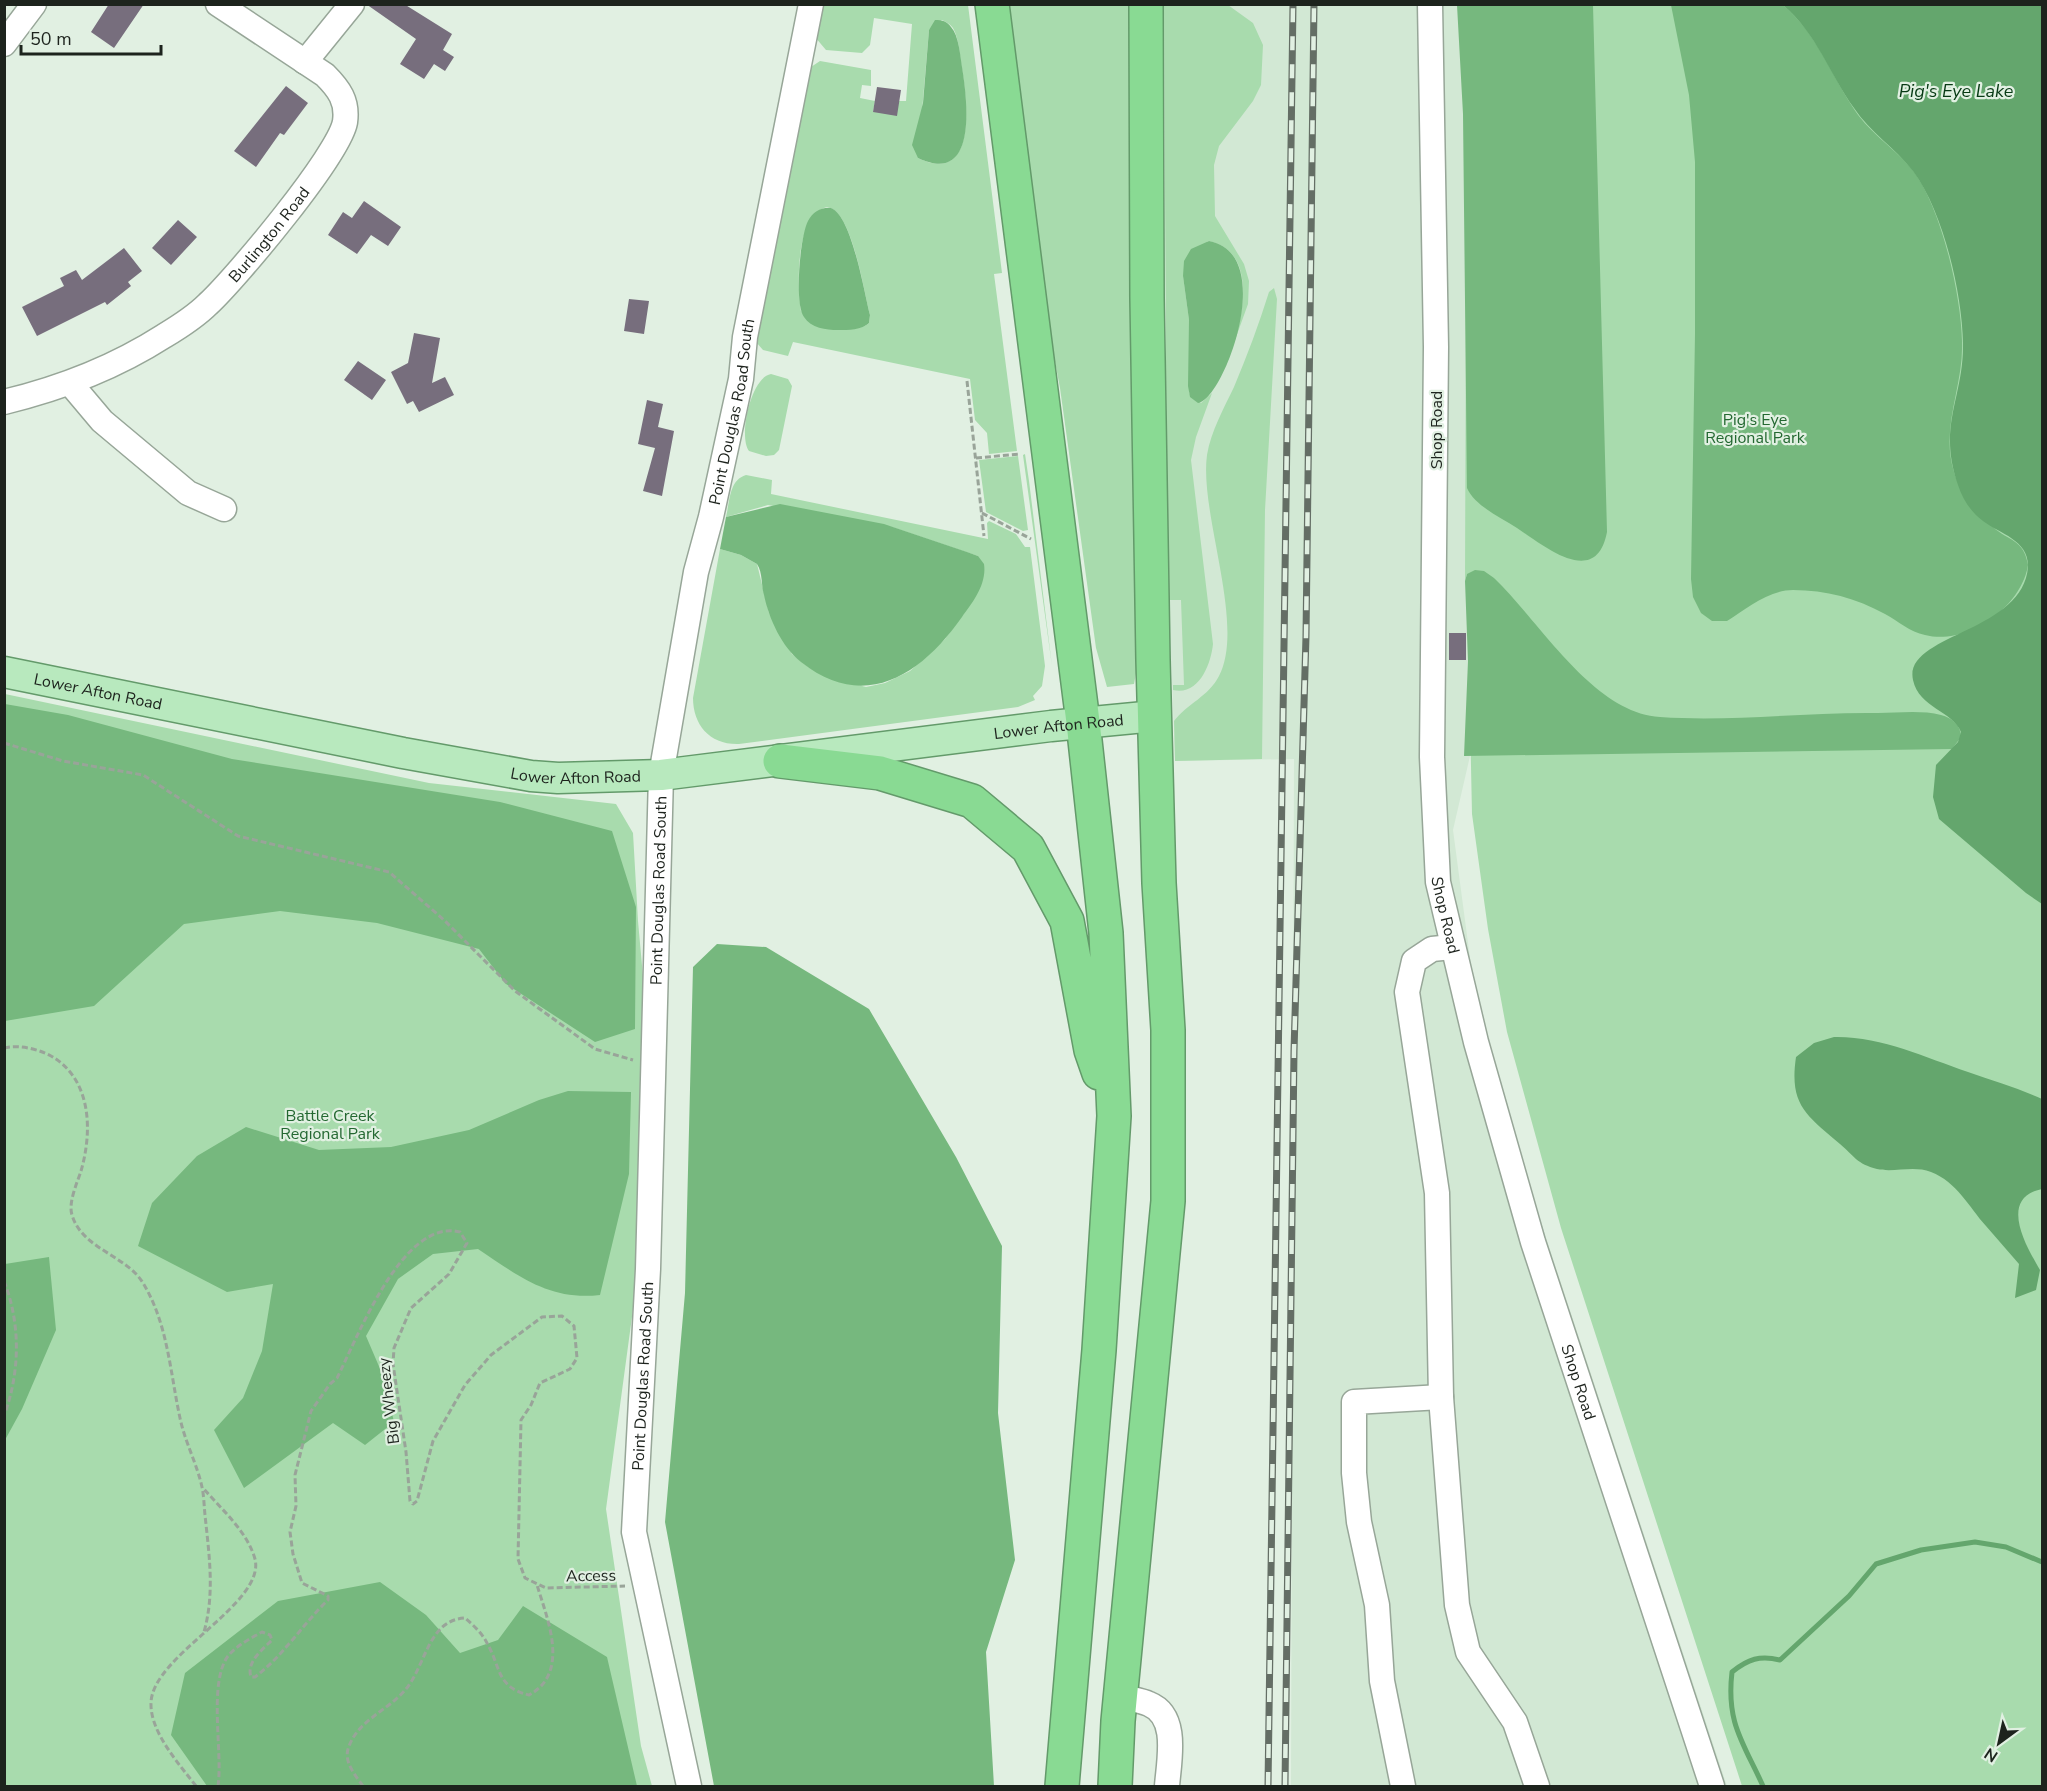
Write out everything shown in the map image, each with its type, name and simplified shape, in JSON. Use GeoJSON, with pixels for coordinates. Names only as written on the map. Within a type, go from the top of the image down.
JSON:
{"type":"FeatureCollection","features":[{"type":"Feature","properties":{"kind":"highway"},"geometry":{"type":"LineString","coordinates":[[992,4],[1083,723],[1106,933],[1114,1116],[1099,1350],[1062,1786]]}},
{"type":"Feature","properties":{"kind":"highway"},"geometry":{"type":"LineString","coordinates":[[1115,1786],[1121,1696],[1168,1201],[1168,1030],[1159,883],[1147,298],[1146,4]]}},
{"type":"Feature","properties":{"kind":"highway"},"geometry":{"type":"LineString","coordinates":[[780,761],[880,773],[972,801],[1028,848],[1067,921],[1091,1050],[1114,1116]]}},
{"type":"Feature","properties":{"kind":"main road","name":"Lower Afton Road"},"geometry":{"type":"LineString","coordinates":[[4,672],[287,730],[531,776],[584,778],[661,775],[1155,716]]}},
{"type":"Feature","properties":{"kind":"street"},"geometry":{"type":"LineString","coordinates":[[4,44],[34,4]]}},
{"type":"Feature","properties":{"kind":"street","name":"Burlington Road"},"geometry":{"type":"LineString","coordinates":[[4,402],[70,383],[132,356],[167,335],[208,304],[273,230],[338,143],[345,123],[346,105],[339,88],[305,62],[218,4]]}},
{"type":"Feature","properties":{"kind":"street"},"geometry":{"type":"LineString","coordinates":[[305,62],[352,4]]}},
{"type":"Feature","properties":{"kind":"street","name":"Point Douglas Road South"},"geometry":{"type":"LineString","coordinates":[[689,1786],[634,1532],[648,1269],[661,775],[694,583],[711,518],[741,379],[745,338],[811,4]]}},
{"type":"Feature","properties":{"kind":"street","name":"Shop Road"},"geometry":{"type":"LineString","coordinates":[[1430,4],[1436,347],[1432,757],[1438,882],[1452,947],[1533,1242],[1712,1786]]}},
{"type":"Feature","properties":{"kind":"street"},"geometry":{"type":"LineString","coordinates":[[70,383],[102,421],[188,493],[224,509]]}},
{"type":"Feature","properties":{"kind":"street"},"geometry":{"type":"LineString","coordinates":[[1452,947],[1432,949],[1414,961],[1407,992],[1437,1193],[1441,1397],[1457,1605],[1468,1652],[1515,1722],[1537,1786]]}},
{"type":"Feature","properties":{"kind":"street"},"geometry":{"type":"LineString","coordinates":[[1403,1786],[1382,1680],[1377,1605],[1359,1522],[1354,1473],[1354,1402],[1441,1397]]}},
{"type":"Feature","properties":{"kind":"street"},"geometry":{"type":"LineString","coordinates":[[1121,1696],[1150,1704],[1163,1713],[1170,1731],[1167,1786]]}},
{"type":"Feature","properties":{"kind":"path"},"geometry":{"type":"LineString","coordinates":[[967,381],[984,536]]}},
{"type":"Feature","properties":{"kind":"path"},"geometry":{"type":"LineString","coordinates":[[976,458],[1020,454]]}},
{"type":"Feature","properties":{"kind":"path"},"geometry":{"type":"LineString","coordinates":[[982,513],[1031,539]]}},
{"type":"Feature","properties":{"kind":"path"},"geometry":{"type":"LineString","coordinates":[[4,743],[63,761],[143,775],[238,836],[389,872],[444,920],[515,991],[595,1049],[655,1067]]}},
{"type":"Feature","properties":{"kind":"path"},"geometry":{"type":"LineString","coordinates":[[4,1048],[24,1047],[50,1055],[68,1068],[79,1084],[86,1106],[87,1126],[85,1153],[71,1213],[78,1229],[92,1243],[141,1280],[154,1303],[167,1346],[185,1442],[202,1488],[211,1585],[209,1615],[204,1632]]}},
{"type":"Feature","properties":{"kind":"path","name":"Big Wheezy"},"geometry":{"type":"LineString","coordinates":[[218,1786],[220,1769],[217,1697],[227,1657],[262,1632],[270,1635],[272,1640],[255,1658],[250,1670],[251,1677],[255,1677],[279,1658],[306,1621],[328,1600],[328,1596],[312,1590],[300,1579],[290,1532],[296,1506],[295,1474],[311,1411],[337,1378],[368,1313],[387,1281],[406,1256],[423,1241],[441,1230],[460,1232],[466,1243],[449,1274],[409,1310],[398,1337],[393,1358],[406,1452],[409,1498],[412,1503],[416,1503],[419,1499],[439,1426],[465,1385],[485,1361],[542,1317],[562,1316],[574,1326],[577,1358],[570,1369],[540,1383],[531,1406],[519,1426],[522,1450],[518,1559],[525,1578],[537,1585]]}},
{"type":"Feature","properties":{"kind":"path"},"geometry":{"type":"LineString","coordinates":[[4,1281],[16,1325],[16,1362],[10,1398],[4,1416]]}},
{"type":"Feature","properties":{"kind":"path"},"geometry":{"type":"LineString","coordinates":[[196,1786],[176,1760],[155,1723],[151,1702],[156,1684],[168,1666],[243,1594],[254,1575],[255,1561],[247,1541],[236,1524],[202,1488]]}},
{"type":"Feature","properties":{"kind":"path"},"geometry":{"type":"LineString","coordinates":[[363,1786],[348,1764],[347,1750],[369,1718],[388,1707],[406,1689],[430,1642],[443,1625],[453,1618],[465,1618],[488,1643],[497,1672],[514,1692],[529,1695],[539,1690],[550,1678],[553,1662],[550,1629],[537,1585]]}},
{"type":"Feature","properties":{"kind":"path","name":"Access"},"geometry":{"type":"LineString","coordinates":[[537,1585],[546,1588],[646,1586]]}},
{"type":"Feature","properties":{"kind":"shaded area"},"geometry":{"type":"Polygon","coordinates":[[[1164,5],[1467,5],[1470,756],[1453,830],[1474,988],[1527,1180],[1727,1786],[1291,1786],[1294,759],[1175,761],[1167,550],[1164,5]]]}},
{"type":"Feature","properties":{"kind":"green space"},"geometry":{"type":"Polygon","coordinates":[[[821,5],[968,5],[1002,273],[994,274],[1017,451],[989,454],[987,433],[975,420],[970,379],[793,342],[788,356],[763,350],[756,342],[811,67],[820,61],[871,70],[871,86],[862,85],[860,98],[875,101],[873,112],[899,101],[906,101],[912,24],[874,18],[870,45],[862,53],[826,50],[815,37],[821,5]],[[942,20],[929,30],[918,158],[937,164],[951,161],[960,150],[966,118],[966,100],[958,42],[953,28],[942,20]],[[827,207],[817,213],[809,223],[800,253],[801,311],[829,329],[865,326],[869,323],[870,315],[856,254],[843,222],[836,211],[827,207]]]}},
{"type":"Feature","properties":{"kind":"green space"},"geometry":{"type":"Polygon","coordinates":[[[1005,5],[1132,5],[1137,668],[1134,684],[1107,687],[1096,648],[1060,388],[1039,277],[1005,5]]]}},
{"type":"Feature","properties":{"kind":"green space"},"geometry":{"type":"Polygon","coordinates":[[[1164,5],[1228,5],[1253,23],[1263,45],[1261,85],[1253,101],[1219,146],[1214,165],[1215,216],[1244,264],[1249,281],[1248,304],[1230,354],[1239,324],[1243,289],[1241,273],[1235,258],[1224,247],[1208,241],[1183,276],[1189,320],[1189,393],[1201,403],[1212,393],[1196,437],[1191,460],[1213,644],[1210,660],[1202,677],[1190,688],[1182,691],[1173,690],[1173,685],[1184,685],[1181,600],[1169,600],[1167,550],[1164,5]]]}},
{"type":"Feature","properties":{"kind":"green space"},"geometry":{"type":"Polygon","coordinates":[[[1457,5],[1593,5],[1607,532],[1601,549],[1592,558],[1581,561],[1568,558],[1540,544],[1482,506],[1467,488],[1463,114],[1457,5]]]}},
{"type":"Feature","properties":{"kind":"green space","name":"Pig's Eye Regional Park"},"geometry":{"type":"Polygon","coordinates":[[[1467,5],[2042,5],[2042,1786],[1742,1786],[1561,1228],[1507,1032],[1488,929],[1472,814],[1467,574],[1465,581],[1467,5]]]}},
{"type":"Feature","properties":{"kind":"green space"},"geometry":{"type":"Polygon","coordinates":[[[1671,5],[1783,5],[1813,40],[1858,115],[1911,168],[1922,184],[1940,227],[1947,251],[1961,322],[1962,358],[1950,439],[1950,455],[1954,472],[1960,487],[1975,509],[1999,532],[2019,545],[2026,556],[2028,565],[2024,580],[2015,595],[1990,620],[1975,628],[1942,637],[1920,634],[1874,608],[1852,599],[1829,593],[1793,590],[1775,593],[1727,621],[1712,621],[1701,613],[1693,597],[1691,579],[1695,162],[1689,95],[1671,5]]]}},
{"type":"Feature","properties":{"kind":"green space"},"geometry":{"type":"Polygon","coordinates":[[[935,20],[948,23],[954,31],[960,51],[966,98],[965,135],[960,150],[951,160],[938,164],[918,158],[912,145],[923,103],[929,30],[935,20]]]}},
{"type":"Feature","properties":{"kind":"green space"},"geometry":{"type":"Polygon","coordinates":[[[831,208],[838,214],[851,239],[870,315],[869,323],[850,330],[829,330],[811,324],[804,317],[799,299],[799,270],[805,229],[812,215],[821,209],[831,208]]]}},
{"type":"Feature","properties":{"kind":"green space"},"geometry":{"type":"Polygon","coordinates":[[[1209,241],[1230,252],[1240,272],[1243,297],[1239,326],[1231,354],[1220,379],[1209,396],[1198,403],[1190,397],[1188,386],[1189,320],[1183,276],[1184,261],[1191,249],[1209,241]]]}},
{"type":"Feature","properties":{"kind":"green space"},"geometry":{"type":"Polygon","coordinates":[[[1274,288],[1277,299],[1265,510],[1262,759],[1175,761],[1174,721],[1215,683],[1226,654],[1225,599],[1209,507],[1206,479],[1207,455],[1215,428],[1244,364],[1269,292],[1274,288]]]}},
{"type":"Feature","properties":{"kind":"green space"},"geometry":{"type":"Polygon","coordinates":[[[771,374],[788,379],[792,386],[779,450],[774,455],[766,456],[749,451],[745,433],[752,396],[764,378],[771,374]]]}},
{"type":"Feature","properties":{"kind":"green space"},"geometry":{"type":"Polygon","coordinates":[[[1025,454],[1029,481],[1052,666],[1023,455],[1025,454]]]}},
{"type":"Feature","properties":{"kind":"green space"},"geometry":{"type":"Polygon","coordinates":[[[1018,456],[1028,530],[1023,531],[986,512],[979,460],[1018,456]]]}},
{"type":"Feature","properties":{"kind":"green space"},"geometry":{"type":"Polygon","coordinates":[[[746,475],[772,480],[771,494],[988,539],[987,523],[989,521],[1016,534],[1025,547],[1030,547],[1045,666],[1042,686],[1033,696],[1035,700],[1018,707],[739,744],[720,741],[705,732],[696,717],[693,698],[720,549],[741,555],[757,564],[769,613],[792,654],[808,667],[827,677],[866,687],[885,683],[910,671],[945,639],[967,609],[978,556],[892,527],[768,505],[726,517],[733,486],[736,481],[746,475]]]}},
{"type":"Feature","properties":{"kind":"green space"},"geometry":{"type":"Polygon","coordinates":[[[780,504],[884,524],[978,556],[984,564],[981,586],[946,637],[910,670],[891,680],[870,685],[848,684],[825,677],[801,662],[782,641],[769,613],[757,564],[741,555],[720,549],[726,517],[780,504]]]}},
{"type":"Feature","properties":{"kind":"green space"},"geometry":{"type":"Polygon","coordinates":[[[1475,570],[1484,571],[1494,578],[1590,683],[1612,700],[1636,712],[1660,717],[1687,718],[1926,713],[1941,715],[1952,720],[1958,726],[1961,737],[1952,749],[1464,756],[1468,661],[1465,581],[1467,574],[1475,570]]]}},
{"type":"Feature","properties":{"kind":"green space","name":"Battle Creek Regional Park"},"geometry":{"type":"Polygon","coordinates":[[[5,694],[429,783],[616,804],[633,833],[638,921],[657,1132],[606,1509],[641,1746],[652,1786],[5,1786],[5,694]]]}},
{"type":"Feature","properties":{"kind":"green space"},"geometry":{"type":"Polygon","coordinates":[[[5,704],[68,715],[232,759],[500,802],[612,831],[636,907],[635,1029],[595,1042],[506,984],[479,949],[377,923],[280,911],[184,924],[94,1006],[5,1021],[5,704]]]}},
{"type":"Feature","properties":{"kind":"green space"},"geometry":{"type":"Polygon","coordinates":[[[717,944],[766,947],[869,1009],[956,1157],[1002,1246],[998,1413],[1015,1560],[986,1652],[994,1786],[714,1786],[665,1522],[685,1293],[693,967],[717,944]]]}},
{"type":"Feature","properties":{"kind":"green space"},"geometry":{"type":"Polygon","coordinates":[[[568,1091],[631,1092],[629,1174],[600,1295],[582,1296],[549,1290],[520,1277],[478,1249],[433,1254],[398,1279],[366,1336],[384,1378],[394,1422],[365,1445],[333,1423],[244,1488],[214,1430],[243,1398],[262,1351],[273,1284],[227,1292],[138,1246],[152,1203],[197,1156],[246,1127],[319,1150],[391,1147],[469,1130],[539,1100],[568,1091]]]}},
{"type":"Feature","properties":{"kind":"green space"},"geometry":{"type":"Polygon","coordinates":[[[49,1257],[56,1330],[22,1409],[5,1440],[5,1264],[49,1257]]]}},
{"type":"Feature","properties":{"kind":"green space"},"geometry":{"type":"Polygon","coordinates":[[[380,1582],[426,1615],[460,1653],[498,1640],[523,1606],[607,1657],[637,1786],[207,1786],[171,1735],[185,1673],[278,1601],[380,1582]]]}},
{"type":"Feature","properties":{"kind":"water","name":"Pig's Eye Lake"},"geometry":{"type":"Polygon","coordinates":[[[1783,5],[2042,5],[2042,904],[1939,819],[1933,797],[1936,765],[1958,742],[1961,732],[1951,719],[1922,697],[1913,680],[1915,665],[1926,652],[1987,620],[2007,606],[2021,589],[2028,567],[2024,550],[2019,544],[1983,521],[1968,505],[1960,490],[1952,464],[1951,428],[1960,380],[1963,343],[1959,300],[1949,253],[1933,208],[1913,171],[1860,117],[1814,41],[1795,16],[1783,5]]]}},
{"type":"Feature","properties":{"kind":"water"},"geometry":{"type":"Polygon","coordinates":[[[1834,1037],[1869,1040],[1902,1049],[2042,1099],[2042,1189],[2029,1194],[2021,1202],[2018,1212],[2023,1236],[2040,1270],[2036,1290],[2015,1298],[2019,1264],[1948,1182],[1924,1170],[1883,1170],[1865,1165],[1809,1116],[1798,1098],[1795,1087],[1796,1057],[1814,1043],[1834,1037]]]}},
{"type":"Feature","properties":{"kind":"building"},"geometry":{"type":"Polygon","coordinates":[[[109,4],[144,4],[114,48],[91,32],[109,4]]]}},
{"type":"Feature","properties":{"kind":"building"},"geometry":{"type":"Polygon","coordinates":[[[366,4],[404,4],[452,34],[443,50],[454,57],[445,71],[434,64],[424,79],[400,64],[416,39],[366,4]]]}},
{"type":"Feature","properties":{"kind":"building"},"geometry":{"type":"Polygon","coordinates":[[[286,86],[308,103],[284,135],[280,133],[256,167],[234,151],[286,86]]]}},
{"type":"Feature","properties":{"kind":"building"},"geometry":{"type":"Polygon","coordinates":[[[877,87],[901,90],[897,116],[873,112],[877,87]]]}},
{"type":"Feature","properties":{"kind":"building"},"geometry":{"type":"Polygon","coordinates":[[[364,201],[401,227],[388,246],[371,235],[357,254],[328,235],[343,212],[352,218],[364,201]]]}},
{"type":"Feature","properties":{"kind":"building"},"geometry":{"type":"Polygon","coordinates":[[[178,220],[197,237],[171,265],[152,248],[178,220]]]}},
{"type":"Feature","properties":{"kind":"building"},"geometry":{"type":"Polygon","coordinates":[[[124,248],[142,271],[128,282],[131,286],[107,305],[105,302],[37,336],[22,307],[64,286],[60,278],[76,270],[82,280],[124,248]]]}},
{"type":"Feature","properties":{"kind":"building"},"geometry":{"type":"Polygon","coordinates":[[[629,299],[649,301],[644,334],[624,331],[629,299]]]}},
{"type":"Feature","properties":{"kind":"building"},"geometry":{"type":"Polygon","coordinates":[[[414,333],[440,338],[432,383],[445,377],[454,395],[419,412],[413,401],[407,404],[391,372],[408,363],[414,333]]]}},
{"type":"Feature","properties":{"kind":"building"},"geometry":{"type":"Polygon","coordinates":[[[358,361],[386,380],[372,400],[344,380],[358,361]]]}},
{"type":"Feature","properties":{"kind":"building"},"geometry":{"type":"Polygon","coordinates":[[[647,400],[663,404],[658,427],[674,431],[662,496],[643,491],[655,448],[638,444],[647,400]]]}},
{"type":"Feature","properties":{"kind":"building"},"geometry":{"type":"Polygon","coordinates":[[[1449,633],[1466,633],[1466,660],[1449,660],[1449,633]]]}},
{"type":"Feature","properties":{"kind":"waterway"},"geometry":{"type":"LineString","coordinates":[[1763,1786],[1734,1719],[1732,1672],[1754,1659],[1780,1660],[1849,1596],[1876,1564],[1921,1550],[1975,1542],[2006,1547],[2042,1562]]}},
{"type":"Feature","properties":{"kind":"railway"},"geometry":{"type":"LineString","coordinates":[[1268,1786],[1293,4]]}},
{"type":"Feature","properties":{"kind":"railway"},"geometry":{"type":"LineString","coordinates":[[1285,1786],[1294,1051],[1306,636],[1314,4]]}}]}
